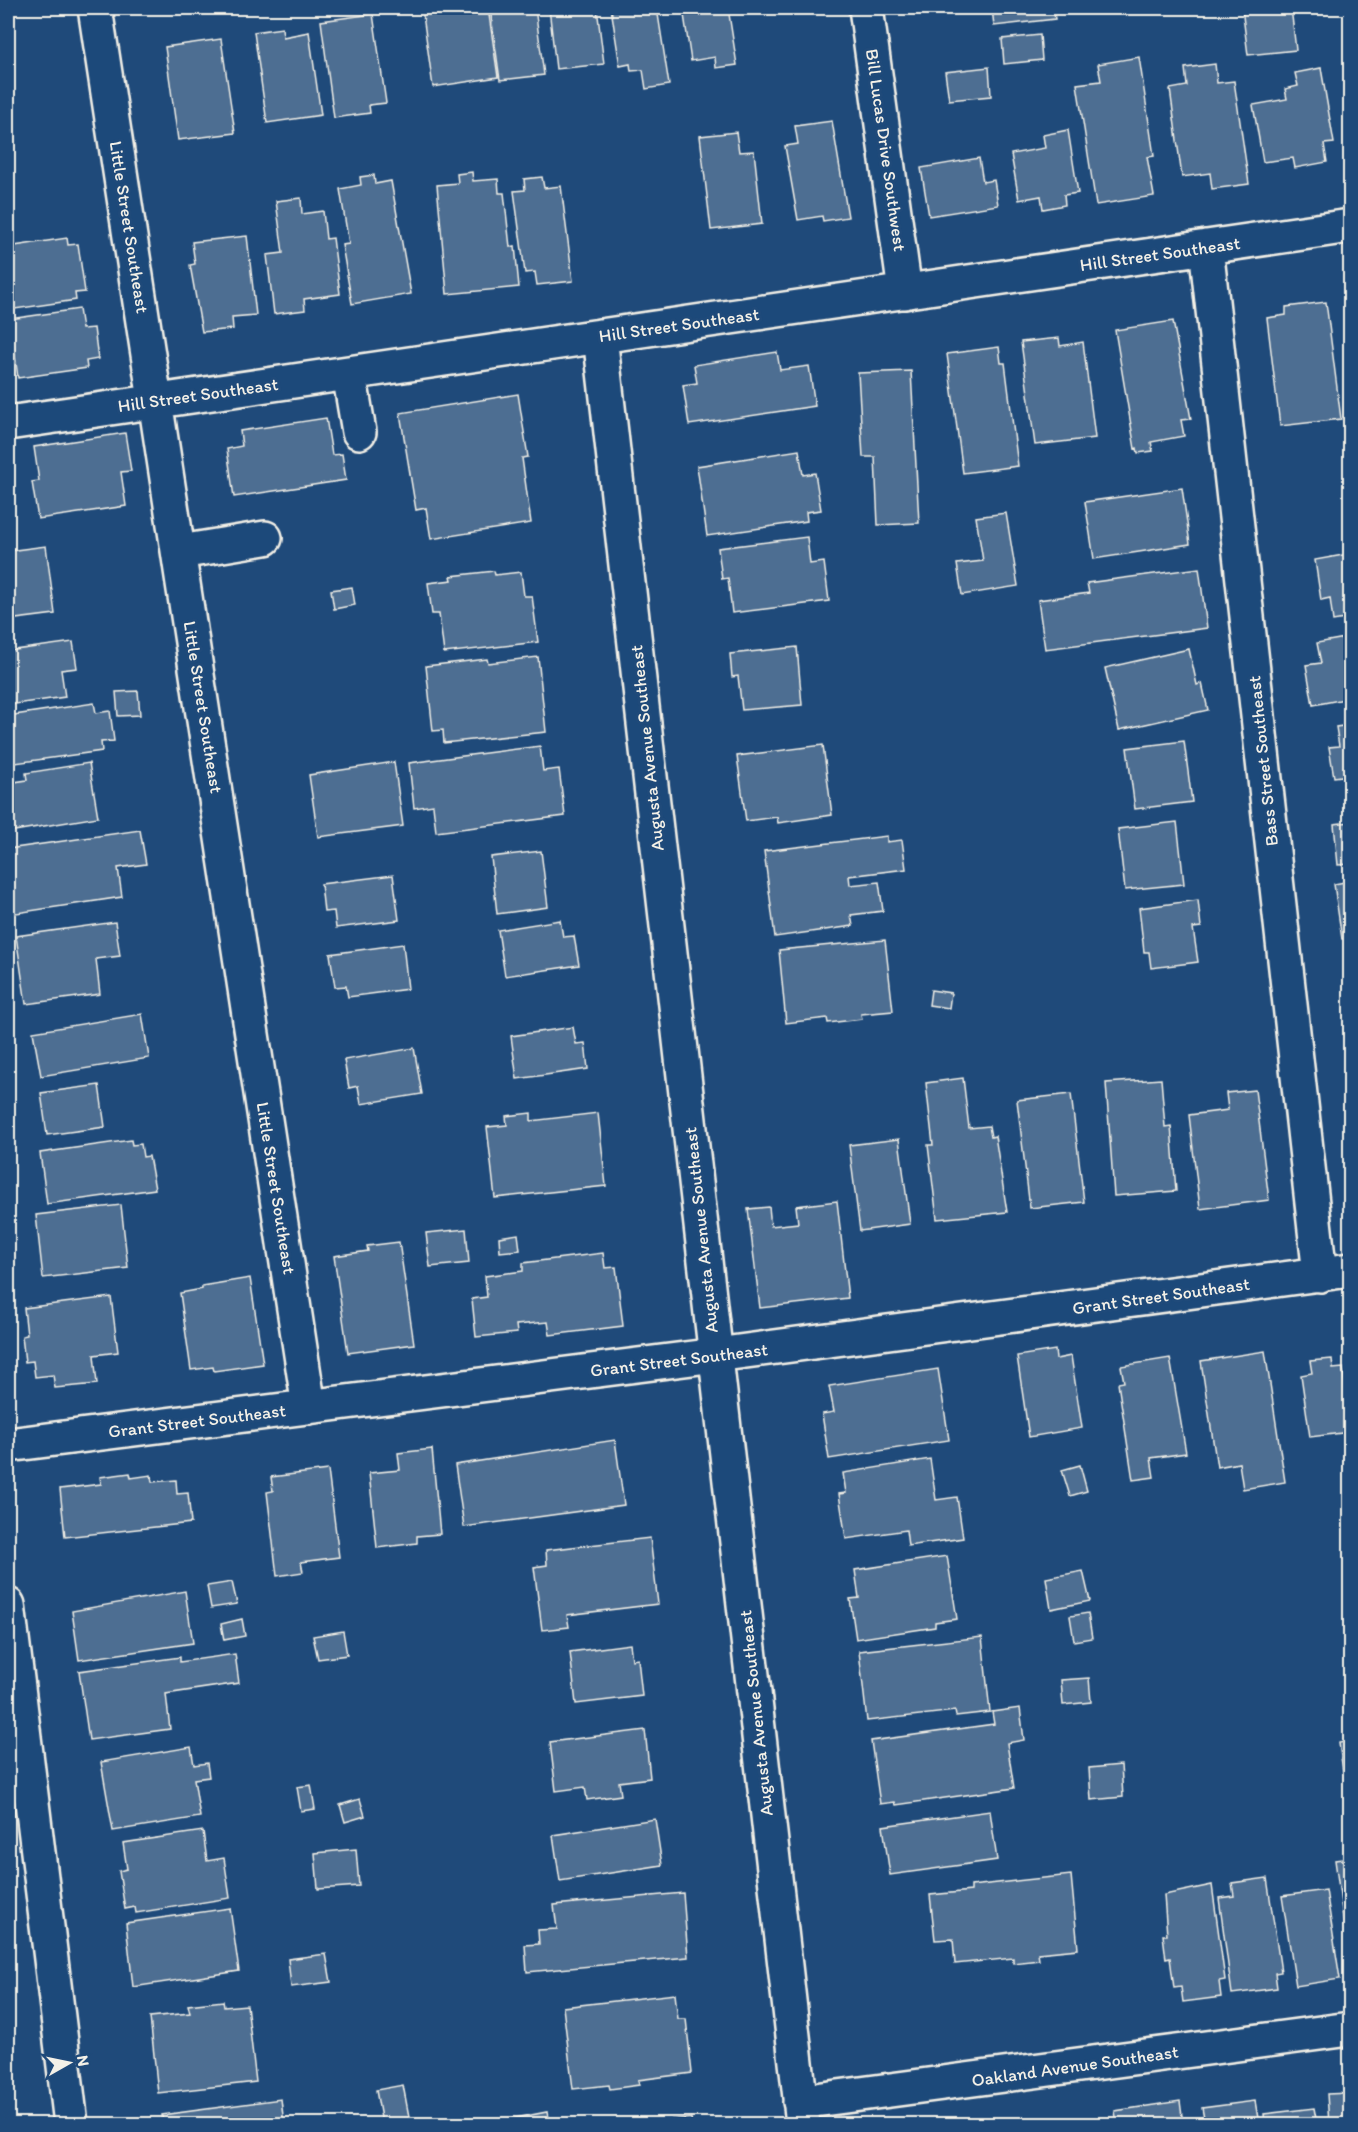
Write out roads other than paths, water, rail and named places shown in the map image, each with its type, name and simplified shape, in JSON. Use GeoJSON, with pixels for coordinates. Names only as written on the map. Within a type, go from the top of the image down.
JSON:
{"type":"FeatureCollection","features":[{"type":"Feature","properties":{"kind":"street","name":"Little Street Southeast"},"geometry":{"type":"LineString","coordinates":[[95,8],[157,401],[309,1407]]}},
{"type":"Feature","properties":{"kind":"street","name":"Bill Lucas Drive Southwest"},"geometry":{"type":"LineString","coordinates":[[866,8],[905,292]]}},
{"type":"Feature","properties":{"kind":"street","name":"Hill Street Southeast"},"geometry":{"type":"LineString","coordinates":[[8,423],[1350,226]]}},
{"type":"Feature","properties":{"kind":"street","name":"Bass Street Southeast"},"geometry":{"type":"LineString","coordinates":[[1206,247],[1335,1273]]}},
{"type":"Feature","properties":{"kind":"street","name":"Augusta Avenue Southeast"},"geometry":{"type":"LineString","coordinates":[[600,336],[802,2113]]}},
{"type":"Feature","properties":{"kind":"street"},"geometry":{"type":"LineString","coordinates":[[350,373],[359,432]]}},
{"type":"Feature","properties":{"kind":"street"},"geometry":{"type":"LineString","coordinates":[[180,552],[265,538]]}},
{"type":"Feature","properties":{"kind":"street","name":"Grant Street Southeast"},"geometry":{"type":"LineString","coordinates":[[8,1445],[1335,1273]]}},
{"type":"Feature","properties":{"kind":"street"},"geometry":{"type":"LineString","coordinates":[[8,1605],[71,2124]]}},
{"type":"Feature","properties":{"kind":"street","name":"Oakland Avenue Southeast"},"geometry":{"type":"LineString","coordinates":[[802,2113],[1350,2030]]}}]}
